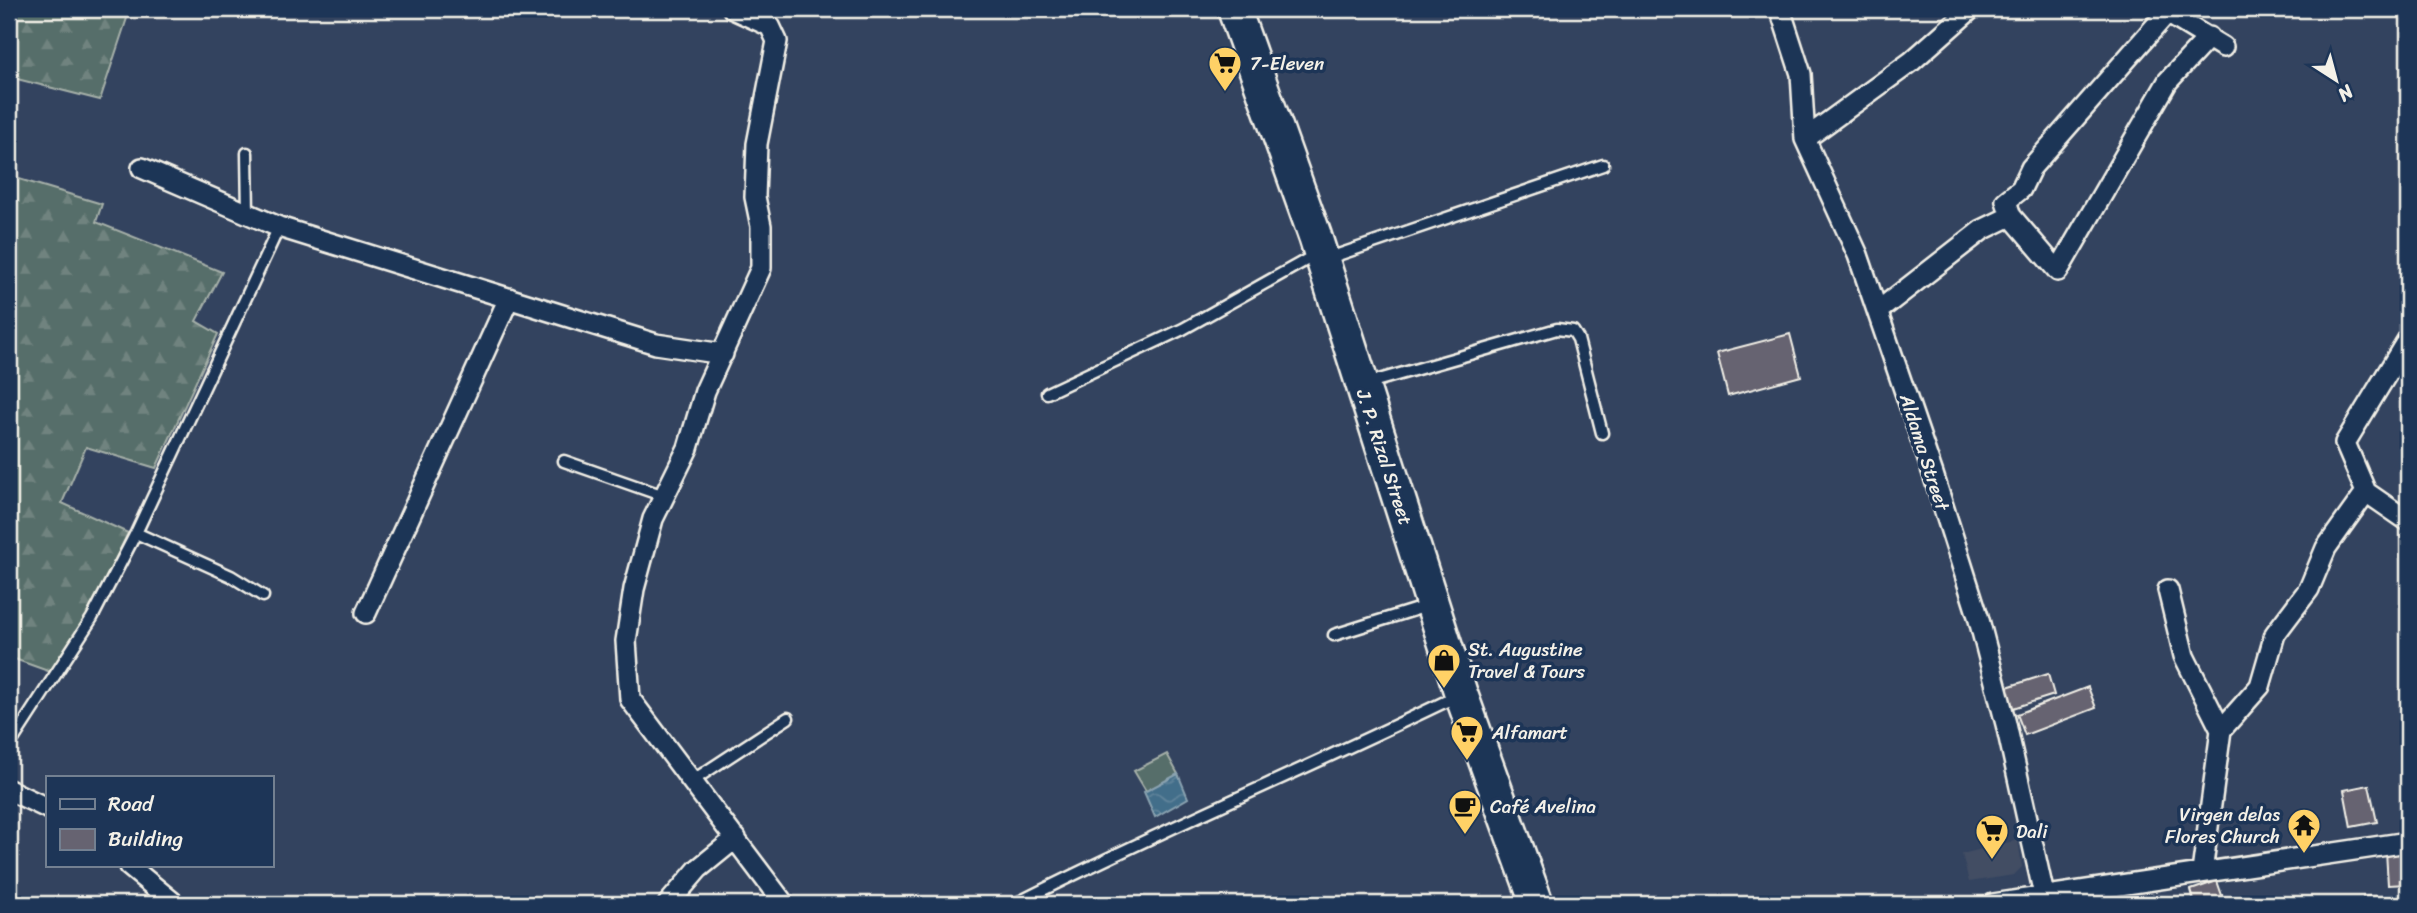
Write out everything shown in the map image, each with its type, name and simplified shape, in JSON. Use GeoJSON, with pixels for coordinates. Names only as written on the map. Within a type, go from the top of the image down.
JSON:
{"type":"FeatureCollection","features":[{"type":"Feature","properties":{"kind":"main road","name":"J. P. Rizal Street"},"geometry":{"type":"LineString","coordinates":[[1234,9],[1321,256],[1461,694],[1536,904]]}},
{"type":"Feature","properties":{"kind":"street"},"geometry":{"type":"LineString","coordinates":[[733,9],[770,26],[777,41],[757,144],[755,197],[761,226],[761,268],[705,391],[688,448],[653,519],[634,589],[626,641],[630,699],[784,904]]}},
{"type":"Feature","properties":{"kind":"street","name":"Aldama Street"},"geometry":{"type":"LineString","coordinates":[[1780,9],[1801,74],[1805,139],[1858,255],[1978,616],[2006,724],[2045,900]]}},
{"type":"Feature","properties":{"kind":"street"},"geometry":{"type":"LineString","coordinates":[[1805,139],[1910,62],[1971,9]]}},
{"type":"Feature","properties":{"kind":"street"},"geometry":{"type":"LineString","coordinates":[[2167,13],[2216,42],[2168,81],[2058,271],[2011,216],[2006,201],[2021,190],[2032,168],[2167,13]]}},
{"type":"Feature","properties":{"kind":"street"},"geometry":{"type":"LineString","coordinates":[[142,168],[279,227],[656,344],[723,354]]}},
{"type":"Feature","properties":{"kind":"street"},"geometry":{"type":"LineString","coordinates":[[1878,312],[1982,230],[2011,216]]}},
{"type":"Feature","properties":{"kind":"street"},"geometry":{"type":"LineString","coordinates":[[366,613],[509,298]]}},
{"type":"Feature","properties":{"kind":"street"},"geometry":{"type":"LineString","coordinates":[[2408,340],[2346,443],[2366,492],[2408,521]]}},
{"type":"Feature","properties":{"kind":"street"},"geometry":{"type":"LineString","coordinates":[[2221,730],[2260,686],[2275,634],[2309,589],[2326,548],[2366,492]]}},
{"type":"Feature","properties":{"kind":"street"},"geometry":{"type":"LineString","coordinates":[[2168,590],[2184,656],[2221,730],[2203,872]]}},
{"type":"Feature","properties":{"kind":"street"},"geometry":{"type":"LineString","coordinates":[[9,790],[46,808]]}},
{"type":"Feature","properties":{"kind":"street"},"geometry":{"type":"LineString","coordinates":[[668,904],[698,869],[736,838]]}},
{"type":"Feature","properties":{"kind":"street"},"geometry":{"type":"LineString","coordinates":[[1993,904],[2045,900],[2203,872],[2408,842]]}},
{"type":"Feature","properties":{"kind":"street"},"geometry":{"type":"LineString","coordinates":[[130,867],[175,904]]}},
{"type":"Feature","properties":{"kind":"lane"},"geometry":{"type":"LineString","coordinates":[[247,153],[248,213]]}},
{"type":"Feature","properties":{"kind":"lane"},"geometry":{"type":"LineString","coordinates":[[1047,393],[1183,329],[1321,256],[1602,165]]}},
{"type":"Feature","properties":{"kind":"lane"},"geometry":{"type":"LineString","coordinates":[[9,746],[92,618],[136,533],[279,227]]}},
{"type":"Feature","properties":{"kind":"lane"},"geometry":{"type":"LineString","coordinates":[[1361,385],[1557,329],[1573,331],[1578,339],[1602,433]]}},
{"type":"Feature","properties":{"kind":"lane"},"geometry":{"type":"LineString","coordinates":[[564,461],[664,496]]}},
{"type":"Feature","properties":{"kind":"lane"},"geometry":{"type":"LineString","coordinates":[[136,533],[231,576],[263,596]]}},
{"type":"Feature","properties":{"kind":"lane"},"geometry":{"type":"LineString","coordinates":[[1334,635],[1432,605]]}},
{"type":"Feature","properties":{"kind":"lane"},"geometry":{"type":"LineString","coordinates":[[1015,904],[1244,793],[1367,740],[1461,694]]}},
{"type":"Feature","properties":{"kind":"lane"},"geometry":{"type":"LineString","coordinates":[[692,781],[788,718]]}},
{"type":"Feature","properties":{"kind":"shaded area","name":"Dali"},"geometry":{"type":"Polygon","coordinates":[[[2018,840],[2022,867],[2014,875],[1969,882],[1962,854],[2018,840]]]}},
{"type":"Feature","properties":{"kind":"green space"},"geometry":{"type":"Polygon","coordinates":[[[9,9],[130,9],[100,100],[9,77],[9,9]]]}},
{"type":"Feature","properties":{"kind":"green space"},"geometry":{"type":"Polygon","coordinates":[[[9,176],[102,204],[96,222],[222,272],[196,321],[218,334],[156,468],[86,447],[62,503],[128,533],[59,675],[9,657],[9,176]]]}},
{"type":"Feature","properties":{"kind":"green space"},"geometry":{"type":"Polygon","coordinates":[[[1167,754],[1179,776],[1146,791],[1134,771],[1167,754]]]}},
{"type":"Feature","properties":{"kind":"water"},"geometry":{"type":"Polygon","coordinates":[[[1178,774],[1188,798],[1155,817],[1144,792],[1178,774]]]}},
{"type":"Feature","properties":{"kind":"building"},"geometry":{"type":"Polygon","coordinates":[[[1790,334],[1801,376],[1728,396],[1717,353],[1790,334]]]}},
{"type":"Feature","properties":{"kind":"building"},"geometry":{"type":"Polygon","coordinates":[[[2048,674],[2054,695],[2010,709],[2004,688],[2048,674]]]}},
{"type":"Feature","properties":{"kind":"building"},"geometry":{"type":"Polygon","coordinates":[[[2088,687],[2096,708],[2025,735],[2017,714],[2088,687]]]}},
{"type":"Feature","properties":{"kind":"building"},"geometry":{"type":"Polygon","coordinates":[[[2369,785],[2377,822],[2351,827],[2344,790],[2369,785]]]}},
{"type":"Feature","properties":{"kind":"building"},"geometry":{"type":"Polygon","coordinates":[[[2406,849],[2408,884],[2388,885],[2386,851],[2406,849]]]}},
{"type":"Feature","properties":{"kind":"building"},"geometry":{"type":"Polygon","coordinates":[[[2217,881],[2225,904],[2195,904],[2191,890],[2217,881]]]}},
{"type":"Feature","properties":{"kind":"building"},"geometry":{"type":"Polygon","coordinates":[[[2403,895],[2404,904],[2364,904],[2363,897],[2403,895]]]}},
{"type":"Feature","properties":{"kind":"place","name":"7-Eleven"},"geometry":{"type":"Point","coordinates":[1225,93]}},
{"type":"Feature","properties":{"kind":"place","name":"St. Augustine Travel & Tours"},"geometry":{"type":"Point","coordinates":[1444,690]}},
{"type":"Feature","properties":{"kind":"place","name":"Alfamart"},"geometry":{"type":"Point","coordinates":[1467,762]}},
{"type":"Feature","properties":{"kind":"place","name":"Café Avelina"},"geometry":{"type":"Point","coordinates":[1465,836]}},
{"type":"Feature","properties":{"kind":"place","name":"Virgen delas Flores Church"},"geometry":{"type":"Point","coordinates":[2304,855]}},
{"type":"Feature","properties":{"kind":"place","name":"Dali"},"geometry":{"type":"Point","coordinates":[1992,861]}}]}
